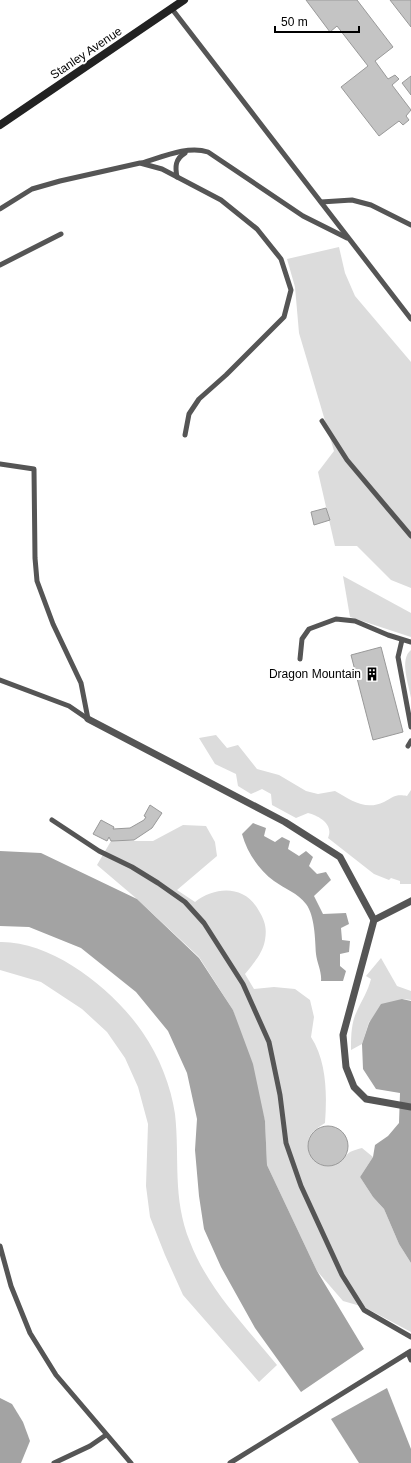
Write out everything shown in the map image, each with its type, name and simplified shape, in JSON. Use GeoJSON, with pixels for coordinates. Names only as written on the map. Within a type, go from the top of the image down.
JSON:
{"type":"FeatureCollection","features":[{"type":"Feature","properties":{"kind":"main road","name":"Stanley Avenue"},"geometry":{"type":"LineString","coordinates":[[0,125],[184,0]]}},
{"type":"Feature","properties":{"kind":"street"},"geometry":{"type":"LineString","coordinates":[[88,719],[285,822],[340,857],[374,920],[343,1035],[346,1067],[354,1087],[366,1099],[411,1107]]}},
{"type":"Feature","properties":{"kind":"street"},"geometry":{"type":"LineString","coordinates":[[374,920],[411,901]]}},
{"type":"Feature","properties":{"kind":"lane"},"geometry":{"type":"LineString","coordinates":[[172,9],[411,319]]}},
{"type":"Feature","properties":{"kind":"lane"},"geometry":{"type":"LineString","coordinates":[[0,209],[32,189],[60,180],[140,163],[189,150],[200,149],[208,152],[303,216],[349,240]]}},
{"type":"Feature","properties":{"kind":"lane"},"geometry":{"type":"LineString","coordinates":[[177,177],[175,167],[180,156],[189,150]]}},
{"type":"Feature","properties":{"kind":"lane"},"geometry":{"type":"LineString","coordinates":[[140,163],[162,169],[221,200],[257,229],[281,259],[291,290],[284,317],[226,376],[199,399],[189,414],[185,435]]}},
{"type":"Feature","properties":{"kind":"lane"},"geometry":{"type":"LineString","coordinates":[[321,202],[352,200],[371,205],[411,225]]}},
{"type":"Feature","properties":{"kind":"lane"},"geometry":{"type":"LineString","coordinates":[[0,265],[61,234]]}},
{"type":"Feature","properties":{"kind":"lane"},"geometry":{"type":"LineString","coordinates":[[322,421],[347,460],[411,536]]}},
{"type":"Feature","properties":{"kind":"lane"},"geometry":{"type":"LineString","coordinates":[[0,464],[34,469],[35,558],[37,581],[53,624],[81,683],[88,719]]}},
{"type":"Feature","properties":{"kind":"lane"},"geometry":{"type":"LineString","coordinates":[[300,659],[302,639],[309,629],[336,620],[356,621],[402,640],[411,642]]}},
{"type":"Feature","properties":{"kind":"lane"},"geometry":{"type":"LineString","coordinates":[[402,640],[398,657],[411,727]]}},
{"type":"Feature","properties":{"kind":"lane"},"geometry":{"type":"LineString","coordinates":[[0,680],[68,706],[88,719]]}},
{"type":"Feature","properties":{"kind":"lane"},"geometry":{"type":"LineString","coordinates":[[52,820],[99,851],[158,883],[185,902],[204,923],[243,984],[269,1042],[280,1095],[286,1143],[301,1186],[342,1275],[364,1310],[411,1337]]}},
{"type":"Feature","properties":{"kind":"lane"},"geometry":{"type":"LineString","coordinates":[[0,1246],[11,1286],[30,1333],[56,1375],[131,1463]]}},
{"type":"Feature","properties":{"kind":"lane"},"geometry":{"type":"LineString","coordinates":[[230,1463],[410,1352],[411,1360]]}},
{"type":"Feature","properties":{"kind":"lane"},"geometry":{"type":"LineString","coordinates":[[54,1463],[90,1446],[106,1435]]}},
{"type":"Feature","properties":{"kind":"shaded area"},"geometry":{"type":"Polygon","coordinates":[[[339,247],[345,273],[355,296],[411,362],[411,588],[391,580],[357,546],[335,546],[318,472],[334,451],[299,333],[295,287],[287,259],[339,247]]]}},
{"type":"Feature","properties":{"kind":"shaded area"},"geometry":{"type":"Polygon","coordinates":[[[343,576],[411,613],[411,637],[350,617],[343,576]]]}},
{"type":"Feature","properties":{"kind":"shaded area"},"geometry":{"type":"Polygon","coordinates":[[[411,650],[411,698],[405,666],[407,654],[411,650]]]}},
{"type":"Feature","properties":{"kind":"shaded area"},"geometry":{"type":"Polygon","coordinates":[[[216,735],[227,748],[238,745],[257,769],[279,775],[306,791],[318,794],[335,791],[358,803],[371,805],[384,802],[397,796],[407,796],[411,790],[411,884],[400,884],[400,881],[391,878],[389,880],[374,874],[328,838],[329,829],[327,825],[317,816],[308,813],[296,818],[272,805],[271,794],[262,789],[251,794],[238,786],[236,774],[215,764],[199,738],[216,735]]]}},
{"type":"Feature","properties":{"kind":"shaded area"},"geometry":{"type":"Polygon","coordinates":[[[253,823],[266,828],[264,836],[275,842],[282,837],[290,841],[288,849],[299,856],[306,851],[313,857],[309,866],[317,874],[326,872],[331,880],[314,896],[323,914],[346,913],[349,924],[341,928],[342,940],[350,941],[349,952],[340,954],[340,966],[346,971],[343,981],[321,981],[321,974],[316,954],[314,928],[309,909],[303,900],[268,876],[254,860],[242,834],[253,823]]]}},
{"type":"Feature","properties":{"kind":"shaded area"},"geometry":{"type":"Polygon","coordinates":[[[183,825],[206,826],[215,842],[217,856],[177,890],[195,902],[212,893],[221,891],[230,891],[246,896],[253,902],[259,911],[266,928],[264,945],[257,958],[245,974],[254,989],[274,987],[295,989],[310,1000],[314,1017],[311,1037],[323,1068],[326,1101],[325,1123],[310,1136],[308,1143],[309,1154],[315,1162],[325,1166],[336,1164],[350,1152],[362,1148],[373,1157],[360,1177],[373,1197],[384,1209],[399,1244],[411,1263],[411,1332],[364,1307],[343,1301],[317,1271],[267,1165],[265,1121],[233,1010],[199,957],[137,899],[97,865],[111,841],[153,841],[183,825]]]}},
{"type":"Feature","properties":{"kind":"shaded area"},"geometry":{"type":"Polygon","coordinates":[[[0,851],[41,853],[137,899],[199,958],[233,1010],[253,1064],[265,1121],[267,1165],[317,1271],[364,1349],[301,1392],[255,1328],[221,1267],[204,1229],[199,1196],[195,1150],[197,1119],[187,1073],[168,1031],[136,992],[81,948],[29,927],[0,926],[0,851]]]}},
{"type":"Feature","properties":{"kind":"shaded area"},"geometry":{"type":"Polygon","coordinates":[[[0,942],[20,944],[41,950],[61,959],[80,971],[116,1000],[131,1017],[149,1042],[164,1072],[173,1103],[175,1114],[179,1194],[184,1225],[198,1259],[217,1292],[277,1365],[259,1382],[183,1295],[165,1255],[150,1217],[146,1186],[148,1124],[138,1087],[125,1058],[107,1032],[82,1009],[41,982],[0,970],[0,942]]]}},
{"type":"Feature","properties":{"kind":"shaded area"},"geometry":{"type":"Polygon","coordinates":[[[381,958],[397,986],[411,991],[411,1000],[403,999],[369,1022],[362,1044],[351,1050],[352,1025],[371,979],[366,976],[381,958]]]}},
{"type":"Feature","properties":{"kind":"shaded area"},"geometry":{"type":"Polygon","coordinates":[[[402,999],[411,1001],[411,1263],[399,1244],[384,1209],[373,1197],[360,1177],[373,1157],[375,1145],[388,1136],[399,1123],[400,1093],[376,1089],[363,1069],[362,1044],[369,1023],[381,1004],[402,999]]]}},
{"type":"Feature","properties":{"kind":"shaded area"},"geometry":{"type":"Polygon","coordinates":[[[387,1388],[411,1449],[411,1463],[359,1463],[331,1419],[387,1388]]]}},
{"type":"Feature","properties":{"kind":"shaded area"},"geometry":{"type":"Polygon","coordinates":[[[0,1398],[12,1404],[23,1422],[30,1441],[21,1463],[0,1463],[0,1398]]]}},
{"type":"Feature","properties":{"kind":"building"},"geometry":{"type":"Polygon","coordinates":[[[306,0],[357,0],[393,47],[375,61],[388,79],[395,75],[399,79],[392,85],[411,110],[406,116],[409,120],[403,125],[399,121],[379,136],[341,87],[368,66],[337,26],[330,32],[306,0]]]}},
{"type":"Feature","properties":{"kind":"building"},"geometry":{"type":"Polygon","coordinates":[[[390,0],[411,0],[411,27],[390,0]]]}},
{"type":"Feature","properties":{"kind":"building"},"geometry":{"type":"Polygon","coordinates":[[[411,76],[411,95],[402,83],[411,76]]]}},
{"type":"Feature","properties":{"kind":"building"},"geometry":{"type":"Polygon","coordinates":[[[326,508],[330,520],[314,525],[311,512],[326,508]]]}},
{"type":"Feature","properties":{"kind":"building","name":"Dragon Mountain"},"geometry":{"type":"Polygon","coordinates":[[[381,647],[403,732],[373,740],[351,655],[381,647]]]}},
{"type":"Feature","properties":{"kind":"building"},"geometry":{"type":"Polygon","coordinates":[[[150,805],[162,813],[152,828],[134,840],[111,841],[109,837],[107,841],[93,834],[101,820],[114,827],[113,829],[130,828],[144,820],[146,817],[144,816],[150,805]]]}},
{"type":"Feature","properties":{"kind":"building"},"geometry":{"type":"Polygon","coordinates":[[[332,1126],[339,1129],[345,1135],[348,1146],[347,1154],[339,1163],[332,1166],[324,1166],[317,1163],[309,1154],[308,1142],[311,1135],[320,1127],[332,1126]]]}},
{"type":"Feature","properties":{"kind":"place","name":"Dragon Mountain"},"geometry":{"type":"Point","coordinates":[372,674]}}]}
